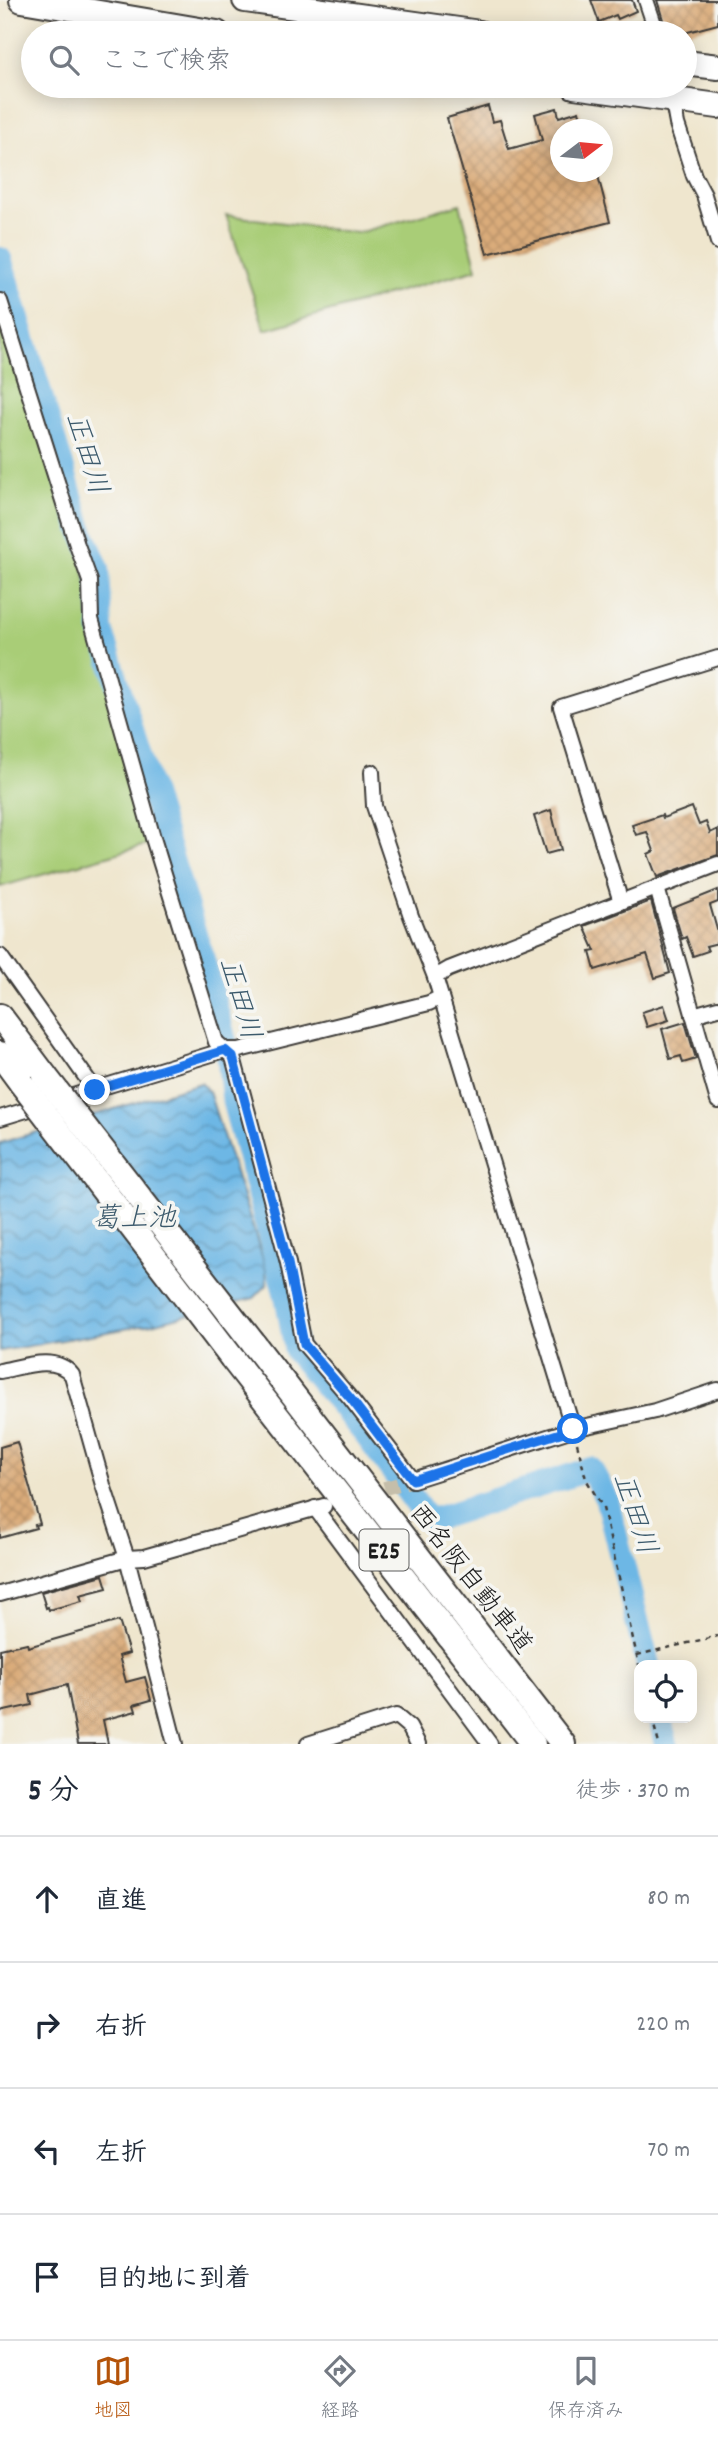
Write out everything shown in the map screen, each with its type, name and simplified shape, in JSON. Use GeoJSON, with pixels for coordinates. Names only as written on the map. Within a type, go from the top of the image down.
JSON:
{"type":"FeatureCollection","features":[{"type":"Feature","properties":{"kind":"highway"},"geometry":{"type":"LineString","coordinates":[[22,0],[146,21]]}},
{"type":"Feature","properties":{"kind":"highway"},"geometry":{"type":"LineString","coordinates":[[245,0],[395,21]]}},
{"type":"Feature","properties":{"kind":"highway"},"geometry":{"type":"LineString","coordinates":[[697,64],[718,67]]}},
{"type":"Feature","properties":{"kind":"highway"},"geometry":{"type":"LineString","coordinates":[[690,98],[718,106]]}},
{"type":"Feature","properties":{"kind":"highway","name":"西名阪自動車道"},"geometry":{"type":"LineString","coordinates":[[0,1016],[34,1080],[232,1358],[393,1561],[533,1744]]}},
{"type":"Feature","properties":{"kind":"highway","name":"西名阪自動車道"},"geometry":{"type":"LineString","coordinates":[[0,1054],[34,1080],[253,1343],[563,1744]]}},
{"type":"Feature","properties":{"kind":"highway"},"geometry":{"type":"LineString","coordinates":[[452,1601],[579,1744]]}},
{"type":"Feature","properties":{"kind":"street"},"geometry":{"type":"LineString","coordinates":[[646,0],[653,21]]}},
{"type":"Feature","properties":{"kind":"street"},"geometry":{"type":"LineString","coordinates":[[673,98],[677,124],[694,176],[704,195],[718,242]]}},
{"type":"Feature","properties":{"kind":"street"},"geometry":{"type":"LineString","coordinates":[[0,302],[90,581],[91,619],[153,838],[216,1042],[233,1057],[288,1263],[304,1344],[351,1399],[413,1480],[573,1429],[655,1411],[718,1390]]}},
{"type":"Feature","properties":{"kind":"street"},"geometry":{"type":"LineString","coordinates":[[621,902],[561,707],[718,658]]}},
{"type":"Feature","properties":{"kind":"street"},"geometry":{"type":"LineString","coordinates":[[372,772],[374,806],[411,916],[435,977],[573,1429]]}},
{"type":"Feature","properties":{"kind":"street"},"geometry":{"type":"LineString","coordinates":[[435,977],[449,969],[718,864]]}},
{"type":"Feature","properties":{"kind":"street"},"geometry":{"type":"LineString","coordinates":[[657,888],[718,1101]]}},
{"type":"Feature","properties":{"kind":"street"},"geometry":{"type":"LineString","coordinates":[[0,956],[95,1090]]}},
{"type":"Feature","properties":{"kind":"street"},"geometry":{"type":"LineString","coordinates":[[0,1118],[225,1050],[239,1050],[391,1013],[441,997]]}},
{"type":"Feature","properties":{"kind":"street"},"geometry":{"type":"LineString","coordinates":[[693,1015],[718,1008]]}},
{"type":"Feature","properties":{"kind":"street"},"geometry":{"type":"LineString","coordinates":[[0,1371],[56,1363],[66,1367],[72,1375],[127,1558],[175,1744]]}},
{"type":"Feature","properties":{"kind":"street"},"geometry":{"type":"LineString","coordinates":[[0,1594],[127,1558],[144,1557],[319,1507],[490,1744]]}},
{"type":"Feature","properties":{"kind":"street"},"geometry":{"type":"LineString","coordinates":[[309,1744],[396,1716],[409,1727],[418,1744]]}},
{"type":"Feature","properties":{"kind":"path"},"geometry":{"type":"LineString","coordinates":[[573,1429],[586,1479],[603,1508],[638,1660]]}},
{"type":"Feature","properties":{"kind":"path"},"geometry":{"type":"LineString","coordinates":[[637,1654],[718,1636]]}},
{"type":"Feature","properties":{"kind":"path"},"geometry":{"type":"LineString","coordinates":[[653,1723],[659,1744]]}},
{"type":"Feature","properties":{"kind":"green space"},"geometry":{"type":"Polygon","coordinates":[[[460,204],[477,269],[265,330],[226,215],[358,233],[460,204]]]}},
{"type":"Feature","properties":{"kind":"green space"},"geometry":{"type":"Polygon","coordinates":[[[0,305],[81,558],[149,844],[0,887],[0,305]]]}},
{"type":"Feature","properties":{"kind":"water","name":"葛上池"},"geometry":{"type":"Polygon","coordinates":[[[201,1083],[209,1092],[266,1268],[267,1285],[254,1298],[152,1324],[0,1351],[0,1143],[201,1083]]]}},
{"type":"Feature","properties":{"kind":"building"},"geometry":{"type":"Polygon","coordinates":[[[591,0],[632,0],[636,11],[618,19],[616,15],[599,21],[591,0]]]}},
{"type":"Feature","properties":{"kind":"building"},"geometry":{"type":"Polygon","coordinates":[[[657,0],[718,0],[718,24],[697,30],[697,21],[663,21],[657,0]]]}},
{"type":"Feature","properties":{"kind":"building"},"geometry":{"type":"Polygon","coordinates":[[[488,106],[492,122],[500,120],[509,149],[542,140],[535,114],[557,108],[559,117],[579,111],[581,119],[550,119],[550,182],[600,182],[610,222],[487,254],[447,118],[488,106]]]}},
{"type":"Feature","properties":{"kind":"building"},"geometry":{"type":"Polygon","coordinates":[[[692,807],[699,825],[706,822],[710,833],[718,829],[718,855],[657,877],[648,854],[654,851],[647,832],[636,835],[632,825],[662,815],[663,818],[692,807]]]}},
{"type":"Feature","properties":{"kind":"building"},"geometry":{"type":"Polygon","coordinates":[[[551,810],[561,850],[546,854],[534,816],[551,810]]]}},
{"type":"Feature","properties":{"kind":"building"},"geometry":{"type":"Polygon","coordinates":[[[718,890],[718,902],[710,905],[718,943],[706,946],[708,951],[693,956],[686,937],[682,939],[673,908],[718,890]]]}},
{"type":"Feature","properties":{"kind":"building"},"geometry":{"type":"Polygon","coordinates":[[[651,901],[670,973],[655,978],[647,954],[595,970],[590,952],[595,951],[584,926],[651,901]]]}},
{"type":"Feature","properties":{"kind":"building"},"geometry":{"type":"Polygon","coordinates":[[[664,1005],[669,1020],[647,1027],[642,1012],[664,1005]]]}},
{"type":"Feature","properties":{"kind":"building"},"geometry":{"type":"Polygon","coordinates":[[[685,1022],[696,1059],[683,1063],[681,1056],[670,1059],[662,1029],[685,1022]]]}},
{"type":"Feature","properties":{"kind":"building"},"geometry":{"type":"Polygon","coordinates":[[[17,1442],[40,1524],[35,1525],[36,1528],[0,1538],[0,1447],[17,1442]]]}},
{"type":"Feature","properties":{"kind":"building"},"geometry":{"type":"Polygon","coordinates":[[[103,1575],[107,1588],[80,1595],[82,1601],[49,1610],[46,1608],[41,1592],[103,1575]]]}},
{"type":"Feature","properties":{"kind":"building"},"geometry":{"type":"Polygon","coordinates":[[[119,1621],[129,1653],[119,1656],[126,1682],[145,1677],[151,1700],[134,1705],[136,1711],[103,1720],[108,1744],[78,1744],[67,1685],[30,1695],[32,1705],[0,1712],[0,1649],[27,1643],[28,1647],[119,1621]]]}},
{"type":"Feature","properties":{"kind":"waterway","name":"正田川"},"geometry":{"type":"LineString","coordinates":[[0,259],[80,526],[98,569],[101,629],[204,963],[228,1053],[234,1103],[287,1300],[296,1351],[365,1434],[429,1521],[591,1469],[607,1500],[647,1660]]}},
{"type":"Feature","properties":{"kind":"waterway","name":"正田川"},"geometry":{"type":"LineString","coordinates":[[661,1723],[666,1744]]}},
{"type":"Feature","properties":{"kind":"tunnel"},"geometry":{"type":"LineString","coordinates":[[364,1494],[413,1480]]}},
{"type":"Feature","properties":{"kind":"route"},"geometry":{"type":"LineString","coordinates":[[95,1090],[225,1050],[233,1057],[288,1263],[304,1344],[351,1399],[413,1480],[573,1429]]}}]}
